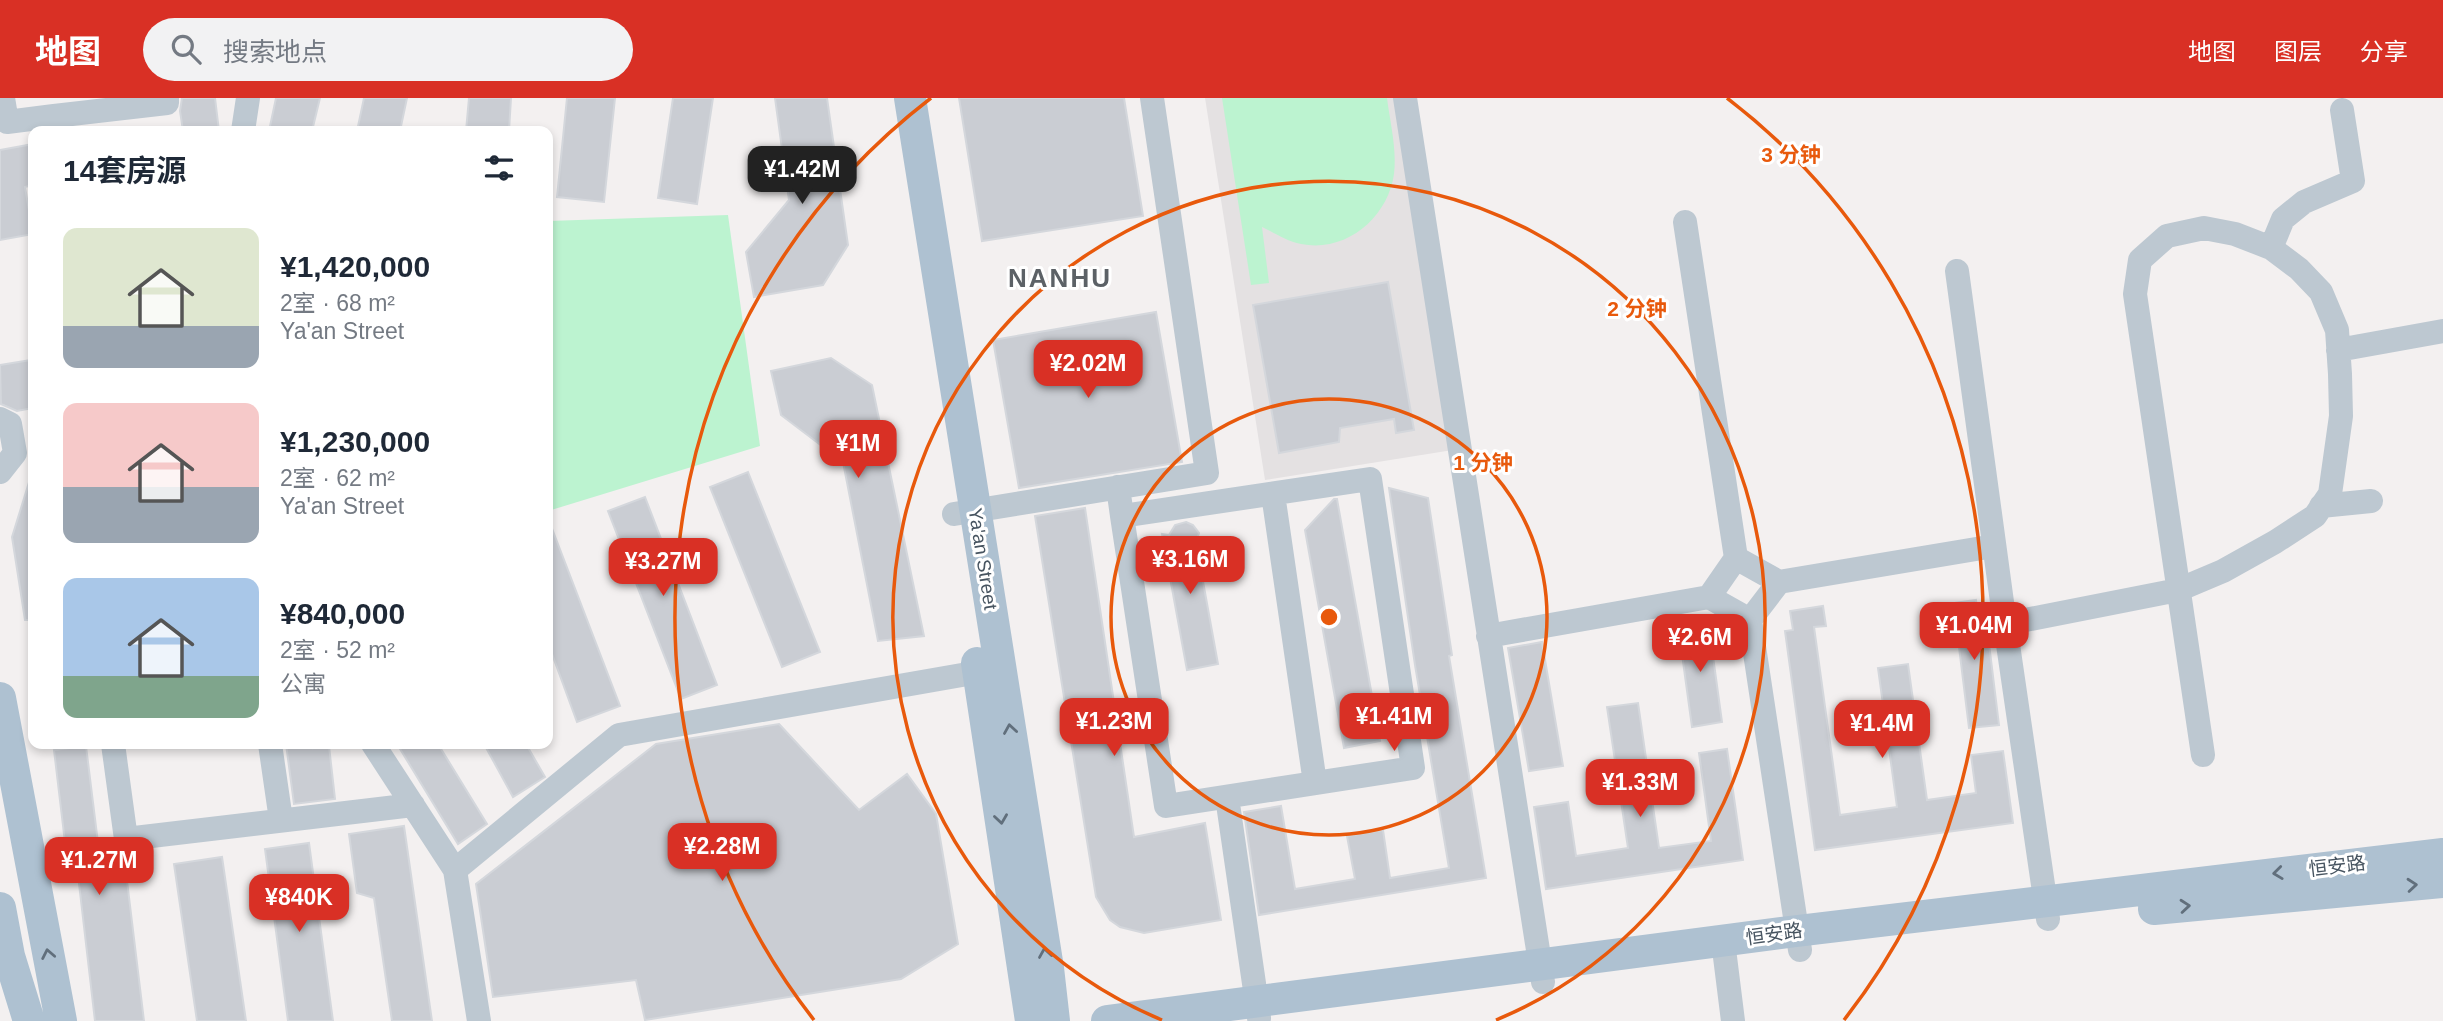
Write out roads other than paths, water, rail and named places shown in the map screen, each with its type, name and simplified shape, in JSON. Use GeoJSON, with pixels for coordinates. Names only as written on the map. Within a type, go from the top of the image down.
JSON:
{"type":"FeatureCollection","features":[{"type":"Feature","properties":{"kind":"main road","name":"Ya'an Street"},"geometry":{"type":"LineString","coordinates":[[890,98],[930,341],[1048,968],[1054,1021]]}},
{"type":"Feature","properties":{"kind":"main road","name":"Ya'an Street"},"geometry":{"type":"LineString","coordinates":[[910,98],[964,512],[979,672],[1031,1021]]}},
{"type":"Feature","properties":{"kind":"main road"},"geometry":{"type":"LineString","coordinates":[[0,698],[61,1021]]}},
{"type":"Feature","properties":{"kind":"main road","name":"恒安路"},"geometry":{"type":"LineString","coordinates":[[1107,1021],[1252,1013],[1541,973],[2047,909],[2443,854]]}},
{"type":"Feature","properties":{"kind":"main road","name":"恒安路"},"geometry":{"type":"LineString","coordinates":[[2047,909],[2443,882]]}},
{"type":"Feature","properties":{"kind":"main road"},"geometry":{"type":"LineString","coordinates":[[0,908],[9,956],[29,1021]]}},
{"type":"Feature","properties":{"kind":"street"},"geometry":{"type":"LineString","coordinates":[[3,98],[6,122],[55,123],[167,103],[167,98]]}},
{"type":"Feature","properties":{"kind":"street"},"geometry":{"type":"LineString","coordinates":[[244,126],[248,98]]}},
{"type":"Feature","properties":{"kind":"street"},"geometry":{"type":"LineString","coordinates":[[964,512],[1207,473],[1152,98]]}},
{"type":"Feature","properties":{"kind":"street"},"geometry":{"type":"LineString","coordinates":[[1405,98],[1541,973]]}},
{"type":"Feature","properties":{"kind":"street"},"geometry":{"type":"LineString","coordinates":[[2271,248],[2283,219],[2304,202],[2353,181],[2343,110]]}},
{"type":"Feature","properties":{"kind":"street"},"geometry":{"type":"LineString","coordinates":[[1685,222],[1736,558],[1709,597]]}},
{"type":"Feature","properties":{"kind":"street"},"geometry":{"type":"LineString","coordinates":[[2005,624],[2178,590],[2223,571],[2315,516],[2330,494],[2341,416],[2337,330],[2321,292],[2299,269],[2271,248],[2235,234],[2204,228],[2167,236],[2140,260],[2135,294],[2178,590],[2203,755]]}},
{"type":"Feature","properties":{"kind":"street"},"geometry":{"type":"LineString","coordinates":[[1957,271],[2047,909]]}},
{"type":"Feature","properties":{"kind":"street"},"geometry":{"type":"LineString","coordinates":[[2338,350],[2443,331]]}},
{"type":"Feature","properties":{"kind":"street"},"geometry":{"type":"LineString","coordinates":[[14,421],[16,459]]}},
{"type":"Feature","properties":{"kind":"street"},"geometry":{"type":"LineString","coordinates":[[1118,487],[1122,516],[1166,806],[1413,768],[1370,479],[1122,516]]}},
{"type":"Feature","properties":{"kind":"street"},"geometry":{"type":"LineString","coordinates":[[1273,494],[1315,783]]}},
{"type":"Feature","properties":{"kind":"street"},"geometry":{"type":"LineString","coordinates":[[2321,506],[2371,501]]}},
{"type":"Feature","properties":{"kind":"street"},"geometry":{"type":"LineString","coordinates":[[1736,558],[1779,582],[1994,546]]}},
{"type":"Feature","properties":{"kind":"street"},"geometry":{"type":"LineString","coordinates":[[1779,582],[1750,620],[1799,940]]}},
{"type":"Feature","properties":{"kind":"street"},"geometry":{"type":"LineString","coordinates":[[1488,636],[1709,597],[1750,620]]}},
{"type":"Feature","properties":{"kind":"street"},"geometry":{"type":"LineString","coordinates":[[455,870],[619,735],[979,672]]}},
{"type":"Feature","properties":{"kind":"street"},"geometry":{"type":"LineString","coordinates":[[114,749],[126,839],[413,805]]}},
{"type":"Feature","properties":{"kind":"street"},"geometry":{"type":"LineString","coordinates":[[271,749],[281,820]]}},
{"type":"Feature","properties":{"kind":"street"},"geometry":{"type":"LineString","coordinates":[[376,749],[455,870],[479,1021]]}},
{"type":"Feature","properties":{"kind":"street"},"geometry":{"type":"LineString","coordinates":[[1227,797],[1252,1013]]}},
{"type":"Feature","properties":{"kind":"street"},"geometry":{"type":"LineString","coordinates":[[1724,950],[1733,1021]]}},
{"type":"Feature","properties":{"kind":"district","name":"NANHU"},"geometry":{"type":"Point","coordinates":[1060,278]}}]}
